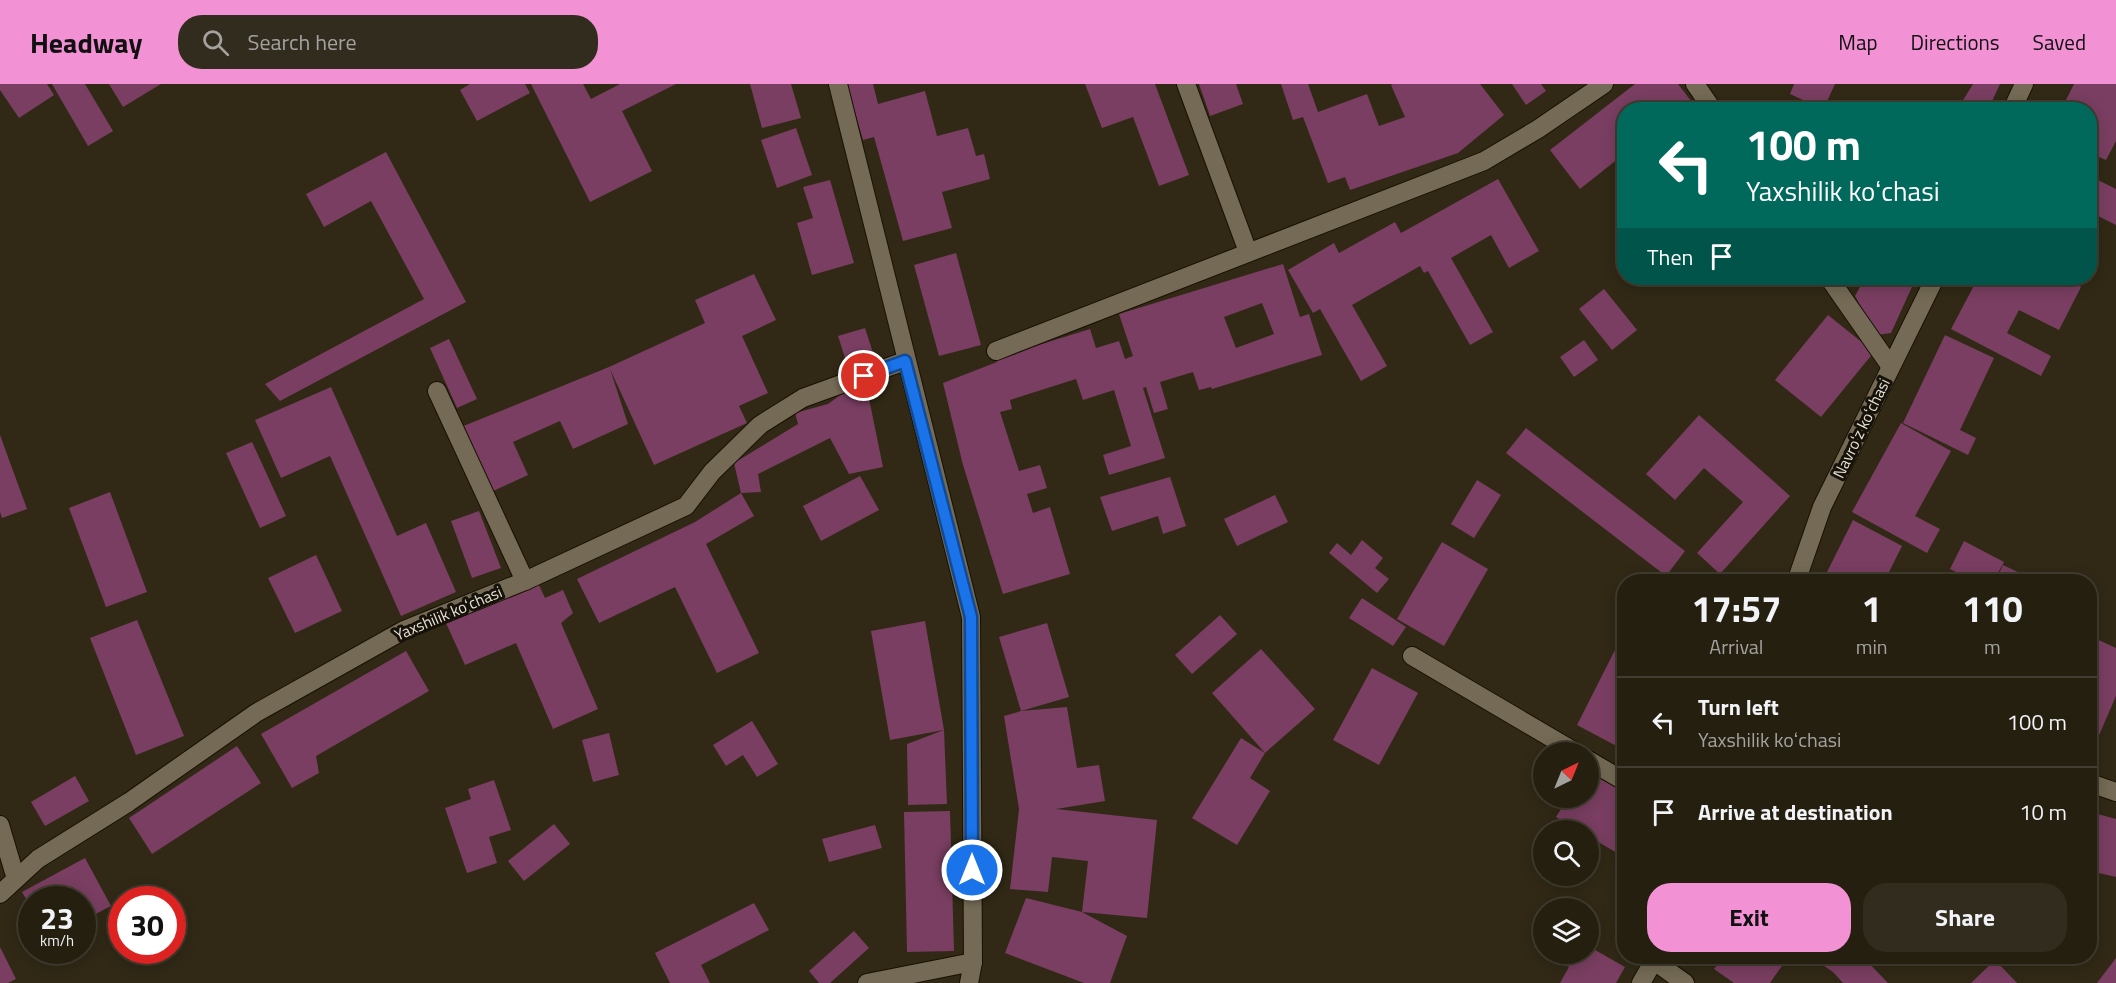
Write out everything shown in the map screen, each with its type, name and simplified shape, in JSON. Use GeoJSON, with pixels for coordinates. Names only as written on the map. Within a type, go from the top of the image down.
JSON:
{"type":"FeatureCollection","features":[{"type":"Feature","properties":{"kind":"street"},"geometry":{"type":"LineString","coordinates":[[838,84],[905,361],[971,617],[973,962],[969,983]]}},
{"type":"Feature","properties":{"kind":"street"},"geometry":{"type":"LineString","coordinates":[[1186,84],[1248,252]]}},
{"type":"Feature","properties":{"kind":"street"},"geometry":{"type":"LineString","coordinates":[[996,351],[1484,161],[1538,129],[1604,84]]}},
{"type":"Feature","properties":{"kind":"street"},"geometry":{"type":"LineString","coordinates":[[1695,84],[1707,102]]}},
{"type":"Feature","properties":{"kind":"street"},"geometry":{"type":"LineString","coordinates":[[2016,102],[2024,84]]}},
{"type":"Feature","properties":{"kind":"street"},"geometry":{"type":"LineString","coordinates":[[1834,285],[1891,367]]}},
{"type":"Feature","properties":{"kind":"street","name":"Navroʻz koʻchasi"},"geometry":{"type":"LineString","coordinates":[[1799,574],[1822,507],[1932,285]]}},
{"type":"Feature","properties":{"kind":"street","name":"Yaxshilik koʻchasi"},"geometry":{"type":"LineString","coordinates":[[0,894],[38,859],[129,802],[256,713],[404,630],[525,581],[686,506],[712,472],[760,425],[803,398],[905,361]]}},
{"type":"Feature","properties":{"kind":"street"},"geometry":{"type":"LineString","coordinates":[[437,391],[525,581]]}},
{"type":"Feature","properties":{"kind":"street"},"geometry":{"type":"LineString","coordinates":[[1412,656],[1558,742]]}},
{"type":"Feature","properties":{"kind":"street"},"geometry":{"type":"LineString","coordinates":[[1599,766],[1617,777]]}},
{"type":"Feature","properties":{"kind":"street"},"geometry":{"type":"LineString","coordinates":[[2097,785],[2116,792]]}},
{"type":"Feature","properties":{"kind":"street"},"geometry":{"type":"LineString","coordinates":[[0,825],[16,879]]}},
{"type":"Feature","properties":{"kind":"street"},"geometry":{"type":"LineString","coordinates":[[867,983],[973,962]]}},
{"type":"Feature","properties":{"kind":"street"},"geometry":{"type":"LineString","coordinates":[[1641,983],[1652,964]]}},
{"type":"Feature","properties":{"kind":"street"},"geometry":{"type":"LineString","coordinates":[[1661,964],[1685,983]]}},
{"type":"Feature","properties":{"kind":"building"},"geometry":{"type":"Polygon","coordinates":[[[0,84],[47,84],[54,95],[19,118],[0,90],[0,84]]]}},
{"type":"Feature","properties":{"kind":"building"},"geometry":{"type":"Polygon","coordinates":[[[52,84],[85,84],[113,131],[88,146],[52,84]]]}},
{"type":"Feature","properties":{"kind":"building"},"geometry":{"type":"Polygon","coordinates":[[[109,84],[161,84],[123,107],[109,84]]]}},
{"type":"Feature","properties":{"kind":"building"},"geometry":{"type":"Polygon","coordinates":[[[470,84],[525,84],[530,93],[477,121],[460,90],[470,84]]]}},
{"type":"Feature","properties":{"kind":"building"},"geometry":{"type":"Polygon","coordinates":[[[531,84],[583,84],[591,99],[620,84],[676,84],[622,111],[652,171],[590,202],[531,84]]]}},
{"type":"Feature","properties":{"kind":"building"},"geometry":{"type":"Polygon","coordinates":[[[750,84],[791,84],[801,118],[762,128],[750,84]]]}},
{"type":"Feature","properties":{"kind":"building"},"geometry":{"type":"Polygon","coordinates":[[[847,84],[873,84],[878,104],[925,91],[937,136],[968,128],[976,156],[984,154],[990,179],[942,192],[952,228],[903,241],[874,137],[863,140],[847,84]]]}},
{"type":"Feature","properties":{"kind":"building"},"geometry":{"type":"Polygon","coordinates":[[[1085,84],[1155,84],[1189,175],[1159,186],[1133,117],[1102,128],[1085,84]]]}},
{"type":"Feature","properties":{"kind":"building"},"geometry":{"type":"Polygon","coordinates":[[[1199,84],[1236,84],[1243,104],[1210,116],[1199,84]]]}},
{"type":"Feature","properties":{"kind":"building"},"geometry":{"type":"Polygon","coordinates":[[[1281,84],[1308,84],[1318,112],[1367,94],[1379,126],[1405,117],[1391,85],[1393,84],[1480,84],[1504,115],[1458,153],[1350,190],[1345,177],[1328,183],[1303,117],[1293,120],[1281,84]]]}},
{"type":"Feature","properties":{"kind":"building"},"geometry":{"type":"Polygon","coordinates":[[[1512,84],[1541,84],[1546,91],[1526,105],[1512,84]]]}},
{"type":"Feature","properties":{"kind":"building"},"geometry":{"type":"Polygon","coordinates":[[[1635,84],[1678,84],[1691,101],[1617,102],[1617,160],[1580,189],[1550,150],[1635,84]]]}},
{"type":"Feature","properties":{"kind":"building"},"geometry":{"type":"Polygon","coordinates":[[[1794,84],[1835,84],[1827,102],[1805,102],[1790,94],[1794,84]]]}},
{"type":"Feature","properties":{"kind":"building"},"geometry":{"type":"Polygon","coordinates":[[[1973,84],[2000,84],[1992,102],[1962,102],[1973,84]]]}},
{"type":"Feature","properties":{"kind":"building"},"geometry":{"type":"Polygon","coordinates":[[[2074,84],[2116,84],[2116,141],[2106,160],[2099,157],[2097,161],[2097,102],[2065,102],[2074,84]]]}},
{"type":"Feature","properties":{"kind":"building"},"geometry":{"type":"Polygon","coordinates":[[[796,128],[812,175],[777,188],[761,140],[796,128]]]}},
{"type":"Feature","properties":{"kind":"building"},"geometry":{"type":"Polygon","coordinates":[[[386,152],[466,302],[280,401],[265,384],[424,299],[371,201],[324,227],[306,194],[386,152]]]}},
{"type":"Feature","properties":{"kind":"building"},"geometry":{"type":"Polygon","coordinates":[[[1498,179],[1539,251],[1509,268],[1491,235],[1451,258],[1493,332],[1470,345],[1428,271],[1424,273],[1420,266],[1352,305],[1387,366],[1361,381],[1320,309],[1313,313],[1288,270],[1334,243],[1339,253],[1395,222],[1401,233],[1498,179]]]}},
{"type":"Feature","properties":{"kind":"building"},"geometry":{"type":"Polygon","coordinates":[[[830,180],[854,263],[812,275],[797,223],[813,218],[803,187],[830,180]]]}},
{"type":"Feature","properties":{"kind":"building"},"geometry":{"type":"Polygon","coordinates":[[[2097,180],[2116,189],[2116,225],[2097,216],[2097,180]]]}},
{"type":"Feature","properties":{"kind":"building"},"geometry":{"type":"Polygon","coordinates":[[[956,253],[981,345],[939,356],[914,265],[956,253]]]}},
{"type":"Feature","properties":{"kind":"building"},"geometry":{"type":"Polygon","coordinates":[[[1283,264],[1300,317],[1309,314],[1322,355],[1212,389],[1211,387],[1199,390],[1193,372],[1160,382],[1168,409],[1154,413],[1146,387],[1143,388],[1165,458],[1109,475],[1103,455],[1131,446],[1114,390],[1083,400],[1076,379],[1010,400],[1012,409],[1000,412],[1019,471],[1040,465],[1047,488],[1027,494],[1033,513],[1050,507],[1070,574],[1003,594],[963,465],[943,383],[997,362],[997,358],[1090,329],[1096,348],[1119,341],[1125,359],[1133,356],[1119,314],[1283,264]],[[1262,303],[1224,317],[1236,348],[1274,334],[1262,303]]]}},
{"type":"Feature","properties":{"kind":"building"},"geometry":{"type":"Polygon","coordinates":[[[754,274],[776,320],[742,336],[768,393],[739,406],[747,423],[654,465],[610,369],[628,424],[573,449],[560,421],[513,442],[528,475],[491,492],[461,427],[609,367],[705,323],[695,300],[754,274]]]}},
{"type":"Feature","properties":{"kind":"building"},"geometry":{"type":"Polygon","coordinates":[[[1861,285],[1913,285],[1891,333],[1877,335],[1855,296],[1861,285]]]}},
{"type":"Feature","properties":{"kind":"building"},"geometry":{"type":"Polygon","coordinates":[[[1974,285],[2077,285],[2081,287],[2059,330],[2019,310],[2007,333],[2051,356],[2041,376],[1951,329],[1974,285]]]}},
{"type":"Feature","properties":{"kind":"building"},"geometry":{"type":"Polygon","coordinates":[[[1604,289],[1637,330],[1612,350],[1579,309],[1604,289]]]}},
{"type":"Feature","properties":{"kind":"building"},"geometry":{"type":"Polygon","coordinates":[[[1828,315],[1874,352],[1821,417],[1775,380],[1828,315]]]}},
{"type":"Feature","properties":{"kind":"building"},"geometry":{"type":"Polygon","coordinates":[[[865,328],[875,359],[848,367],[838,336],[865,328]]]}},
{"type":"Feature","properties":{"kind":"building"},"geometry":{"type":"Polygon","coordinates":[[[1945,335],[1994,358],[1960,430],[1976,438],[1968,455],[1903,423],[1945,335]]]}},
{"type":"Feature","properties":{"kind":"building"},"geometry":{"type":"Polygon","coordinates":[[[449,339],[477,399],[457,408],[430,348],[449,339]]]}},
{"type":"Feature","properties":{"kind":"building"},"geometry":{"type":"Polygon","coordinates":[[[1584,340],[1598,360],[1574,377],[1560,357],[1584,340]]]}},
{"type":"Feature","properties":{"kind":"building"},"geometry":{"type":"Polygon","coordinates":[[[331,387],[397,536],[426,523],[456,592],[401,616],[330,456],[281,478],[255,420],[331,387]]]}},
{"type":"Feature","properties":{"kind":"building"},"geometry":{"type":"Polygon","coordinates":[[[867,389],[883,467],[849,474],[830,438],[758,474],[761,492],[741,493],[734,463],[798,424],[795,413],[828,404],[843,393],[867,389]]]}},
{"type":"Feature","properties":{"kind":"building"},"geometry":{"type":"Polygon","coordinates":[[[1699,415],[1790,496],[1720,574],[1697,553],[1743,502],[1704,468],[1675,500],[1646,474],[1699,415]]]}},
{"type":"Feature","properties":{"kind":"building"},"geometry":{"type":"Polygon","coordinates":[[[1901,423],[1951,451],[1915,516],[1940,529],[1927,553],[1852,512],[1901,423]]]}},
{"type":"Feature","properties":{"kind":"building"},"geometry":{"type":"Polygon","coordinates":[[[1526,428],[1685,551],[1668,574],[1663,574],[1506,453],[1526,428]]]}},
{"type":"Feature","properties":{"kind":"building"},"geometry":{"type":"Polygon","coordinates":[[[0,435],[27,509],[2,518],[0,512],[0,435]]]}},
{"type":"Feature","properties":{"kind":"building"},"geometry":{"type":"Polygon","coordinates":[[[252,442],[286,516],[260,528],[226,453],[252,442]]]}},
{"type":"Feature","properties":{"kind":"building"},"geometry":{"type":"Polygon","coordinates":[[[860,476],[879,510],[821,541],[803,506],[860,476]]]}},
{"type":"Feature","properties":{"kind":"building"},"geometry":{"type":"Polygon","coordinates":[[[1170,477],[1186,526],[1163,534],[1158,516],[1112,531],[1100,497],[1170,477]]]}},
{"type":"Feature","properties":{"kind":"building"},"geometry":{"type":"Polygon","coordinates":[[[1477,480],[1501,495],[1474,538],[1451,524],[1477,480]]]}},
{"type":"Feature","properties":{"kind":"building"},"geometry":{"type":"Polygon","coordinates":[[[110,492],[147,592],[106,607],[69,508],[110,492]]]}},
{"type":"Feature","properties":{"kind":"building"},"geometry":{"type":"Polygon","coordinates":[[[741,493],[754,516],[706,544],[759,653],[717,673],[675,587],[599,623],[577,579],[695,522],[741,493]]]}},
{"type":"Feature","properties":{"kind":"building"},"geometry":{"type":"Polygon","coordinates":[[[1275,495],[1288,522],[1237,546],[1224,519],[1275,495]]]}},
{"type":"Feature","properties":{"kind":"building"},"geometry":{"type":"Polygon","coordinates":[[[479,511],[501,568],[472,578],[451,521],[479,511]]]}},
{"type":"Feature","properties":{"kind":"building"},"geometry":{"type":"Polygon","coordinates":[[[1853,520],[1902,546],[1888,574],[1826,574],[1853,520]]]}},
{"type":"Feature","properties":{"kind":"building"},"geometry":{"type":"Polygon","coordinates":[[[1362,540],[1383,558],[1375,568],[1389,579],[1377,593],[1329,553],[1337,543],[1351,555],[1362,540]]]}},
{"type":"Feature","properties":{"kind":"building"},"geometry":{"type":"Polygon","coordinates":[[[1964,541],[2004,562],[1997,574],[1960,574],[1950,569],[1964,541]]]}},
{"type":"Feature","properties":{"kind":"building"},"geometry":{"type":"Polygon","coordinates":[[[1442,542],[1488,569],[1444,646],[1397,619],[1442,542]]]}},
{"type":"Feature","properties":{"kind":"building"},"geometry":{"type":"Polygon","coordinates":[[[316,555],[342,611],[295,633],[268,578],[316,555]]]}},
{"type":"Feature","properties":{"kind":"building"},"geometry":{"type":"Polygon","coordinates":[[[2003,565],[2022,574],[1999,574],[2003,565]]]}},
{"type":"Feature","properties":{"kind":"building"},"geometry":{"type":"Polygon","coordinates":[[[538,583],[545,598],[563,590],[573,613],[561,623],[598,709],[553,729],[516,643],[465,665],[446,623],[538,583]]]}},
{"type":"Feature","properties":{"kind":"building"},"geometry":{"type":"Polygon","coordinates":[[[1362,598],[1406,627],[1393,646],[1349,618],[1362,598]]]}},
{"type":"Feature","properties":{"kind":"building"},"geometry":{"type":"Polygon","coordinates":[[[1220,615],[1237,634],[1192,674],[1175,655],[1220,615]]]}},
{"type":"Feature","properties":{"kind":"building"},"geometry":{"type":"Polygon","coordinates":[[[137,620],[184,736],[136,755],[90,638],[137,620]]]}},
{"type":"Feature","properties":{"kind":"building"},"geometry":{"type":"Polygon","coordinates":[[[925,621],[944,730],[890,740],[871,631],[925,621]]]}},
{"type":"Feature","properties":{"kind":"building"},"geometry":{"type":"Polygon","coordinates":[[[1047,623],[1069,697],[1021,711],[999,637],[1047,623]]]}},
{"type":"Feature","properties":{"kind":"building"},"geometry":{"type":"Polygon","coordinates":[[[2097,639],[2116,648],[2116,696],[2097,740],[2097,639]]]}},
{"type":"Feature","properties":{"kind":"building"},"geometry":{"type":"Polygon","coordinates":[[[1616,648],[1617,648],[1617,746],[1577,725],[1616,648]]]}},
{"type":"Feature","properties":{"kind":"building"},"geometry":{"type":"Polygon","coordinates":[[[1261,649],[1315,709],[1265,753],[1212,693],[1261,649]]]}},
{"type":"Feature","properties":{"kind":"building"},"geometry":{"type":"Polygon","coordinates":[[[406,651],[429,691],[316,756],[319,773],[292,788],[261,734],[406,651]]]}},
{"type":"Feature","properties":{"kind":"building"},"geometry":{"type":"Polygon","coordinates":[[[1372,668],[1418,693],[1379,765],[1333,740],[1372,668]]]}},
{"type":"Feature","properties":{"kind":"building"},"geometry":{"type":"Polygon","coordinates":[[[1067,707],[1077,768],[1099,765],[1105,801],[1056,809],[1157,820],[1147,918],[1082,912],[1088,861],[1052,857],[1048,892],[1010,889],[1019,809],[1004,716],[1021,711],[1067,707]]]}},
{"type":"Feature","properties":{"kind":"building"},"geometry":{"type":"Polygon","coordinates":[[[752,721],[778,764],[757,777],[743,755],[726,766],[713,745],[752,721]]]}},
{"type":"Feature","properties":{"kind":"building"},"geometry":{"type":"Polygon","coordinates":[[[944,730],[947,804],[908,805],[907,744],[944,730]]]}},
{"type":"Feature","properties":{"kind":"building"},"geometry":{"type":"Polygon","coordinates":[[[609,733],[619,775],[593,782],[582,740],[609,733]]]}},
{"type":"Feature","properties":{"kind":"building"},"geometry":{"type":"Polygon","coordinates":[[[1241,738],[1265,753],[1250,778],[1270,791],[1237,845],[1192,818],[1241,738]]]}},
{"type":"Feature","properties":{"kind":"building"},"geometry":{"type":"Polygon","coordinates":[[[237,746],[261,783],[152,854],[129,818],[237,746]]]}},
{"type":"Feature","properties":{"kind":"building"},"geometry":{"type":"Polygon","coordinates":[[[1599,773],[1617,784],[1617,853],[1599,842],[1599,820],[1561,820],[1556,817],[1562,808],[1599,808],[1599,773]]]}},
{"type":"Feature","properties":{"kind":"building"},"geometry":{"type":"Polygon","coordinates":[[[75,776],[89,801],[45,826],[31,802],[75,776]]]}},
{"type":"Feature","properties":{"kind":"building"},"geometry":{"type":"Polygon","coordinates":[[[494,780],[511,830],[489,837],[497,863],[467,873],[445,808],[471,799],[468,789],[494,780]]]}},
{"type":"Feature","properties":{"kind":"building"},"geometry":{"type":"Polygon","coordinates":[[[950,811],[954,951],[907,952],[904,812],[950,811]]]}},
{"type":"Feature","properties":{"kind":"building"},"geometry":{"type":"Polygon","coordinates":[[[2097,814],[2116,819],[2116,877],[2097,873],[2097,814]]]}},
{"type":"Feature","properties":{"kind":"building"},"geometry":{"type":"Polygon","coordinates":[[[554,824],[570,844],[524,881],[508,861],[554,824]]]}},
{"type":"Feature","properties":{"kind":"building"},"geometry":{"type":"Polygon","coordinates":[[[875,825],[882,848],[829,862],[822,839],[875,825]]]}},
{"type":"Feature","properties":{"kind":"building"},"geometry":{"type":"Polygon","coordinates":[[[85,858],[108,900],[108,908],[96,914],[96,886],[33,886],[85,858]]]}},
{"type":"Feature","properties":{"kind":"building"},"geometry":{"type":"Polygon","coordinates":[[[1026,898],[1082,912],[1127,936],[1110,983],[1084,983],[1005,953],[1026,898]]]}},
{"type":"Feature","properties":{"kind":"building"},"geometry":{"type":"Polygon","coordinates":[[[754,903],[769,930],[701,965],[710,983],[670,983],[655,953],[754,903]]]}},
{"type":"Feature","properties":{"kind":"building"},"geometry":{"type":"Polygon","coordinates":[[[854,931],[869,948],[830,983],[819,983],[809,971],[854,931]]]}},
{"type":"Feature","properties":{"kind":"building"},"geometry":{"type":"Polygon","coordinates":[[[0,947],[16,979],[8,983],[0,983],[0,947]]]}},
{"type":"Feature","properties":{"kind":"building"},"geometry":{"type":"Polygon","coordinates":[[[1599,952],[1625,967],[1616,983],[1560,983],[1569,967],[1564,964],[1599,964],[1599,952]]]}},
{"type":"Feature","properties":{"kind":"building"},"geometry":{"type":"Polygon","coordinates":[[[2116,958],[2116,983],[2097,983],[2116,958]]]}},
{"type":"Feature","properties":{"kind":"building"},"geometry":{"type":"Polygon","coordinates":[[[1718,964],[1783,964],[1770,983],[1734,983],[1714,969],[1718,964]]]}},
{"type":"Feature","properties":{"kind":"building"},"geometry":{"type":"Polygon","coordinates":[[[1821,964],[1870,964],[1888,983],[1843,983],[1821,964]]]}},
{"type":"Feature","properties":{"kind":"building"},"geometry":{"type":"Polygon","coordinates":[[[1991,964],[1999,964],[2017,983],[1971,983],[1991,964]]]}},
{"type":"Feature","properties":{"kind":"route"},"geometry":{"type":"LineString","coordinates":[[864,376],[905,361],[971,617],[972,870]]}}]}
